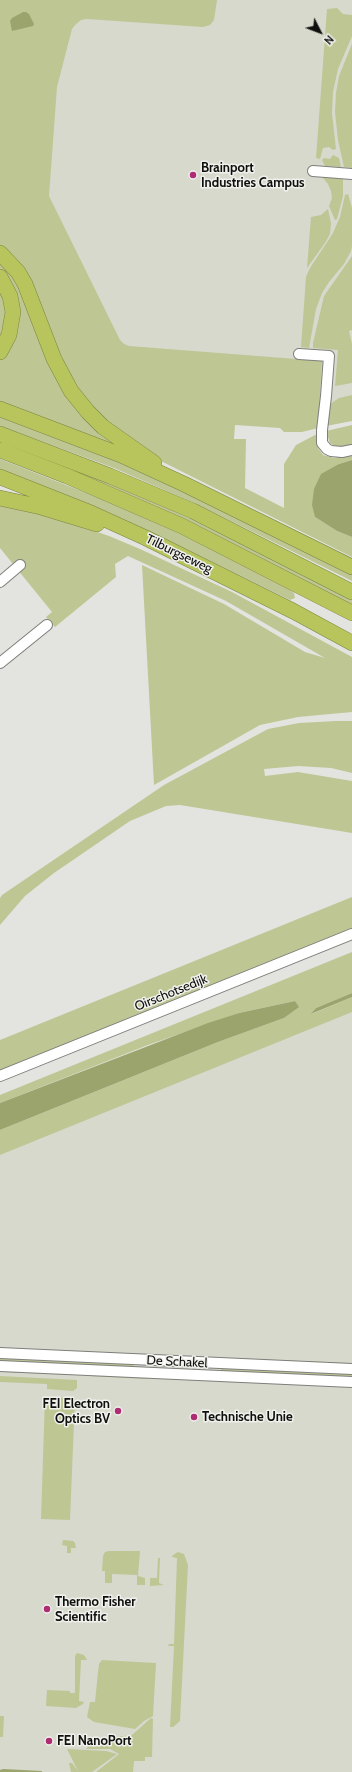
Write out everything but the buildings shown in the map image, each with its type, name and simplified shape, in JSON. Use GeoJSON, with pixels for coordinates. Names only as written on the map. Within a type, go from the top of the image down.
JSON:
{"type":"FeatureCollection","features":[{"type":"Feature","properties":{"kind":"highway"},"geometry":{"type":"LineString","coordinates":[[0,253],[18,272],[25,284],[58,368],[71,391],[84,407],[115,437],[184,484]]}},
{"type":"Feature","properties":{"kind":"highway"},"geometry":{"type":"LineString","coordinates":[[0,277],[10,296],[13,312],[9,335],[0,352]]}},
{"type":"Feature","properties":{"kind":"highway"},"geometry":{"type":"LineString","coordinates":[[0,408],[121,455],[184,484],[352,567]]}},
{"type":"Feature","properties":{"kind":"highway"},"geometry":{"type":"LineString","coordinates":[[0,434],[110,476],[193,511],[352,592]]}},
{"type":"Feature","properties":{"kind":"highway","name":"Tilburgseweg"},"geometry":{"type":"LineString","coordinates":[[0,450],[67,476],[182,526],[352,613]]}},
{"type":"Feature","properties":{"kind":"highway","name":"Tilburgseweg"},"geometry":{"type":"LineString","coordinates":[[0,477],[91,513],[146,538],[293,611],[352,643]]}},
{"type":"Feature","properties":{"kind":"highway"},"geometry":{"type":"LineString","coordinates":[[0,498],[41,506],[146,538]]}},
{"type":"Feature","properties":{"kind":"street"},"geometry":{"type":"LineString","coordinates":[[314,171],[352,174]]}},
{"type":"Feature","properties":{"kind":"street"},"geometry":{"type":"LineString","coordinates":[[300,354],[329,356],[322,443],[330,451],[342,452],[352,450]]}},
{"type":"Feature","properties":{"kind":"street"},"geometry":{"type":"LineString","coordinates":[[0,582],[20,565]]}},
{"type":"Feature","properties":{"kind":"street"},"geometry":{"type":"LineString","coordinates":[[0,664],[47,625]]}},
{"type":"Feature","properties":{"kind":"street","name":"Oirschotsedijk"},"geometry":{"type":"LineString","coordinates":[[0,1076],[352,934]]}},
{"type":"Feature","properties":{"kind":"street","name":"De Schakel"},"geometry":{"type":"LineString","coordinates":[[0,1353],[352,1369]]}},
{"type":"Feature","properties":{"kind":"street","name":"De Schakel"},"geometry":{"type":"LineString","coordinates":[[0,1366],[352,1382]]}},
{"type":"Feature","properties":{"kind":"shaded area"},"geometry":{"type":"Polygon","coordinates":[[[0,0],[217,0],[214,20],[210,25],[203,27],[87,19],[81,20],[75,25],[72,29],[57,87],[49,196],[120,340],[124,344],[129,346],[322,361],[318,428],[302,432],[284,432],[280,428],[235,425],[234,439],[246,439],[245,488],[284,508],[284,464],[296,445],[317,434],[318,448],[323,455],[334,458],[352,454],[352,460],[339,464],[315,517],[337,531],[352,537],[352,557],[143,452],[90,410],[0,246],[0,0]]]}},
{"type":"Feature","properties":{"kind":"shaded area","name":"Brainport Industries Campus"},"geometry":{"type":"Polygon","coordinates":[[[214,0],[352,0],[352,402],[318,409],[122,348],[46,193],[55,86],[75,14],[214,0]]]}},
{"type":"Feature","properties":{"kind":"shaded area"},"geometry":{"type":"Polygon","coordinates":[[[337,8],[343,14],[352,15],[352,36],[338,69],[333,92],[332,113],[336,149],[333,150],[329,147],[323,148],[320,159],[316,158],[327,9],[337,8]]]}},
{"type":"Feature","properties":{"kind":"shaded area"},"geometry":{"type":"Polygon","coordinates":[[[23,12],[29,14],[34,24],[33,26],[12,31],[10,21],[12,18],[23,12]]]}},
{"type":"Feature","properties":{"kind":"shaded area"},"geometry":{"type":"Polygon","coordinates":[[[352,44],[352,168],[344,167],[338,140],[335,112],[339,76],[352,44]]]}},
{"type":"Feature","properties":{"kind":"shaded area"},"geometry":{"type":"Polygon","coordinates":[[[333,155],[339,158],[341,167],[325,166],[322,160],[324,158],[330,159],[333,155]]]}},
{"type":"Feature","properties":{"kind":"shaded area"},"geometry":{"type":"Polygon","coordinates":[[[324,176],[343,179],[343,196],[337,219],[335,220],[329,206],[332,198],[331,191],[323,178],[324,176]]]}},
{"type":"Feature","properties":{"kind":"shaded area"},"geometry":{"type":"Polygon","coordinates":[[[348,194],[352,208],[351,251],[344,264],[322,293],[316,309],[309,348],[301,347],[306,277],[310,268],[333,233],[340,217],[345,195],[348,194]]]}},
{"type":"Feature","properties":{"kind":"shaded area"},"geometry":{"type":"Polygon","coordinates":[[[328,209],[331,223],[330,234],[307,268],[311,217],[321,215],[328,209]]]}},
{"type":"Feature","properties":{"kind":"shaded area"},"geometry":{"type":"Polygon","coordinates":[[[352,256],[352,330],[349,331],[352,344],[352,383],[335,386],[338,350],[313,348],[313,343],[324,296],[352,256]]]}},
{"type":"Feature","properties":{"kind":"shaded area"},"geometry":{"type":"Polygon","coordinates":[[[0,260],[15,274],[62,383],[150,461],[0,403],[0,355],[11,336],[0,272],[0,260]]]}},
{"type":"Feature","properties":{"kind":"shaded area"},"geometry":{"type":"Polygon","coordinates":[[[0,282],[10,307],[0,347],[0,282]]]}},
{"type":"Feature","properties":{"kind":"shaded area"},"geometry":{"type":"Polygon","coordinates":[[[352,395],[352,421],[326,426],[330,404],[339,398],[352,395]]]}},
{"type":"Feature","properties":{"kind":"shaded area"},"geometry":{"type":"Polygon","coordinates":[[[0,415],[119,460],[352,574],[352,581],[199,505],[114,468],[0,426],[0,415]]]}},
{"type":"Feature","properties":{"kind":"shaded area"},"geometry":{"type":"Polygon","coordinates":[[[352,425],[352,446],[336,447],[330,443],[326,431],[352,425]]]}},
{"type":"Feature","properties":{"kind":"shaded area"},"geometry":{"type":"Polygon","coordinates":[[[0,440],[107,481],[189,518],[352,600],[352,607],[0,446],[0,440]]]}},
{"type":"Feature","properties":{"kind":"shaded area"},"geometry":{"type":"Polygon","coordinates":[[[0,459],[99,498],[177,532],[283,585],[294,593],[295,598],[290,600],[169,541],[94,507],[0,470],[0,459]]]}},
{"type":"Feature","properties":{"kind":"shaded area"},"geometry":{"type":"Polygon","coordinates":[[[352,460],[352,537],[337,531],[315,517],[312,505],[314,489],[321,474],[339,464],[352,460]]]}},
{"type":"Feature","properties":{"kind":"shaded area"},"geometry":{"type":"Polygon","coordinates":[[[0,503],[63,520],[109,536],[140,549],[232,592],[352,657],[352,712],[298,717],[260,725],[154,785],[142,565],[224,604],[305,652],[325,658],[226,601],[128,556],[115,564],[116,577],[55,627],[46,617],[52,612],[0,548],[0,503]]]}},
{"type":"Feature","properties":{"kind":"shaded area"},"geometry":{"type":"Polygon","coordinates":[[[352,721],[352,773],[331,768],[298,766],[264,769],[265,776],[298,772],[352,781],[352,833],[180,805],[166,806],[130,821],[54,873],[25,896],[0,925],[0,898],[2,895],[164,785],[268,729],[299,723],[352,721]]]}},
{"type":"Feature","properties":{"kind":"shaded area"},"geometry":{"type":"Polygon","coordinates":[[[352,897],[352,929],[0,1071],[0,1040],[352,897]]]}},
{"type":"Feature","properties":{"kind":"shaded area"},"geometry":{"type":"Polygon","coordinates":[[[352,952],[352,993],[316,1008],[312,1014],[352,997],[352,1012],[0,1155],[0,1130],[218,1042],[284,1018],[298,1007],[295,1001],[239,1013],[148,1045],[0,1103],[0,1095],[352,952]]]}},
{"type":"Feature","properties":{"kind":"shaded area"},"geometry":{"type":"Polygon","coordinates":[[[352,993],[352,997],[311,1014],[316,1008],[352,993]]]}},
{"type":"Feature","properties":{"kind":"shaded area"},"geometry":{"type":"Polygon","coordinates":[[[295,1001],[299,1007],[284,1018],[218,1042],[0,1130],[0,1103],[208,1023],[239,1013],[295,1001]]]}},
{"type":"Feature","properties":{"kind":"shaded area"},"geometry":{"type":"Polygon","coordinates":[[[352,1010],[352,1772],[0,1772],[0,1153],[352,1010]]]}},
{"type":"Feature","properties":{"kind":"shaded area"},"geometry":{"type":"Polygon","coordinates":[[[154,1355],[352,1363],[352,1365],[156,1357],[154,1355]]]}},
{"type":"Feature","properties":{"kind":"shaded area"},"geometry":{"type":"Polygon","coordinates":[[[0,1357],[132,1363],[134,1366],[0,1363],[0,1357]]]}},
{"type":"Feature","properties":{"kind":"shaded area"},"geometry":{"type":"Polygon","coordinates":[[[221,1367],[352,1373],[352,1379],[221,1371],[221,1367]]]}},
{"type":"Feature","properties":{"kind":"shaded area"},"geometry":{"type":"Polygon","coordinates":[[[0,1370],[74,1374],[74,1375],[0,1372],[0,1370]]]}},
{"type":"Feature","properties":{"kind":"shaded area"},"geometry":{"type":"Polygon","coordinates":[[[87,1374],[146,1377],[148,1379],[87,1376],[87,1374]]]}},
{"type":"Feature","properties":{"kind":"shaded area"},"geometry":{"type":"Polygon","coordinates":[[[0,1376],[77,1380],[77,1388],[73,1391],[47,1389],[47,1384],[0,1382],[0,1376]]]}},
{"type":"Feature","properties":{"kind":"shaded area"},"geometry":{"type":"Polygon","coordinates":[[[45,1397],[75,1398],[70,1520],[41,1519],[45,1397]]]}},
{"type":"Feature","properties":{"kind":"shaded area"},"geometry":{"type":"Polygon","coordinates":[[[63,1540],[73,1541],[75,1543],[76,1548],[71,1548],[71,1553],[67,1553],[67,1546],[62,1545],[63,1540]]]}},
{"type":"Feature","properties":{"kind":"shaded area"},"geometry":{"type":"Polygon","coordinates":[[[140,1551],[138,1576],[145,1578],[145,1585],[137,1585],[137,1575],[112,1574],[112,1583],[105,1583],[105,1571],[102,1571],[103,1556],[105,1552],[140,1551]]]}},
{"type":"Feature","properties":{"kind":"shaded area"},"geometry":{"type":"Polygon","coordinates":[[[178,1552],[184,1554],[188,1565],[180,1721],[173,1727],[170,1727],[174,1646],[168,1646],[169,1644],[174,1644],[177,1558],[172,1557],[178,1552]]]}},
{"type":"Feature","properties":{"kind":"shaded area"},"geometry":{"type":"Polygon","coordinates":[[[158,1558],[160,1558],[159,1583],[164,1585],[150,1586],[150,1578],[157,1578],[158,1558]]]}},
{"type":"Feature","properties":{"kind":"shaded area"},"geometry":{"type":"Polygon","coordinates":[[[77,1653],[84,1655],[87,1660],[81,1660],[79,1701],[84,1702],[83,1704],[76,1708],[46,1706],[47,1690],[70,1691],[70,1693],[75,1693],[75,1656],[77,1653]]]}},
{"type":"Feature","properties":{"kind":"shaded area"},"geometry":{"type":"Polygon","coordinates":[[[102,1660],[156,1663],[153,1716],[144,1721],[135,1729],[94,1722],[87,1717],[90,1702],[95,1702],[99,1664],[102,1660]]]}},
{"type":"Feature","properties":{"kind":"shaded area"},"geometry":{"type":"Polygon","coordinates":[[[0,1716],[4,1716],[3,1737],[0,1737],[0,1716]]]}},
{"type":"Feature","properties":{"kind":"shaded area"},"geometry":{"type":"Polygon","coordinates":[[[151,1718],[153,1719],[152,1757],[145,1757],[145,1761],[134,1761],[133,1772],[96,1772],[119,1754],[110,1749],[86,1749],[94,1739],[132,1735],[151,1718]]]}},
{"type":"Feature","properties":{"kind":"shaded area"},"geometry":{"type":"Polygon","coordinates":[[[67,1749],[106,1751],[117,1754],[92,1772],[71,1772],[69,1763],[72,1763],[78,1771],[67,1749]]]}},
{"type":"Feature","properties":{"kind":"shaded area"},"geometry":{"type":"Polygon","coordinates":[[[0,1770],[42,1772],[0,1772],[0,1770]]]}},
{"type":"Feature","properties":{"kind":"place","name":"Brainport Industries Campus"},"geometry":{"type":"Point","coordinates":[193,175]}},
{"type":"Feature","properties":{"kind":"place","name":"FEI Electron Optics BV"},"geometry":{"type":"Point","coordinates":[118,1411]}},
{"type":"Feature","properties":{"kind":"place","name":"Technische Unie"},"geometry":{"type":"Point","coordinates":[194,1417]}},
{"type":"Feature","properties":{"kind":"place","name":"Thermo Fisher Scientific"},"geometry":{"type":"Point","coordinates":[47,1609]}},
{"type":"Feature","properties":{"kind":"place","name":"FEI NanoPort"},"geometry":{"type":"Point","coordinates":[49,1741]}}]}
